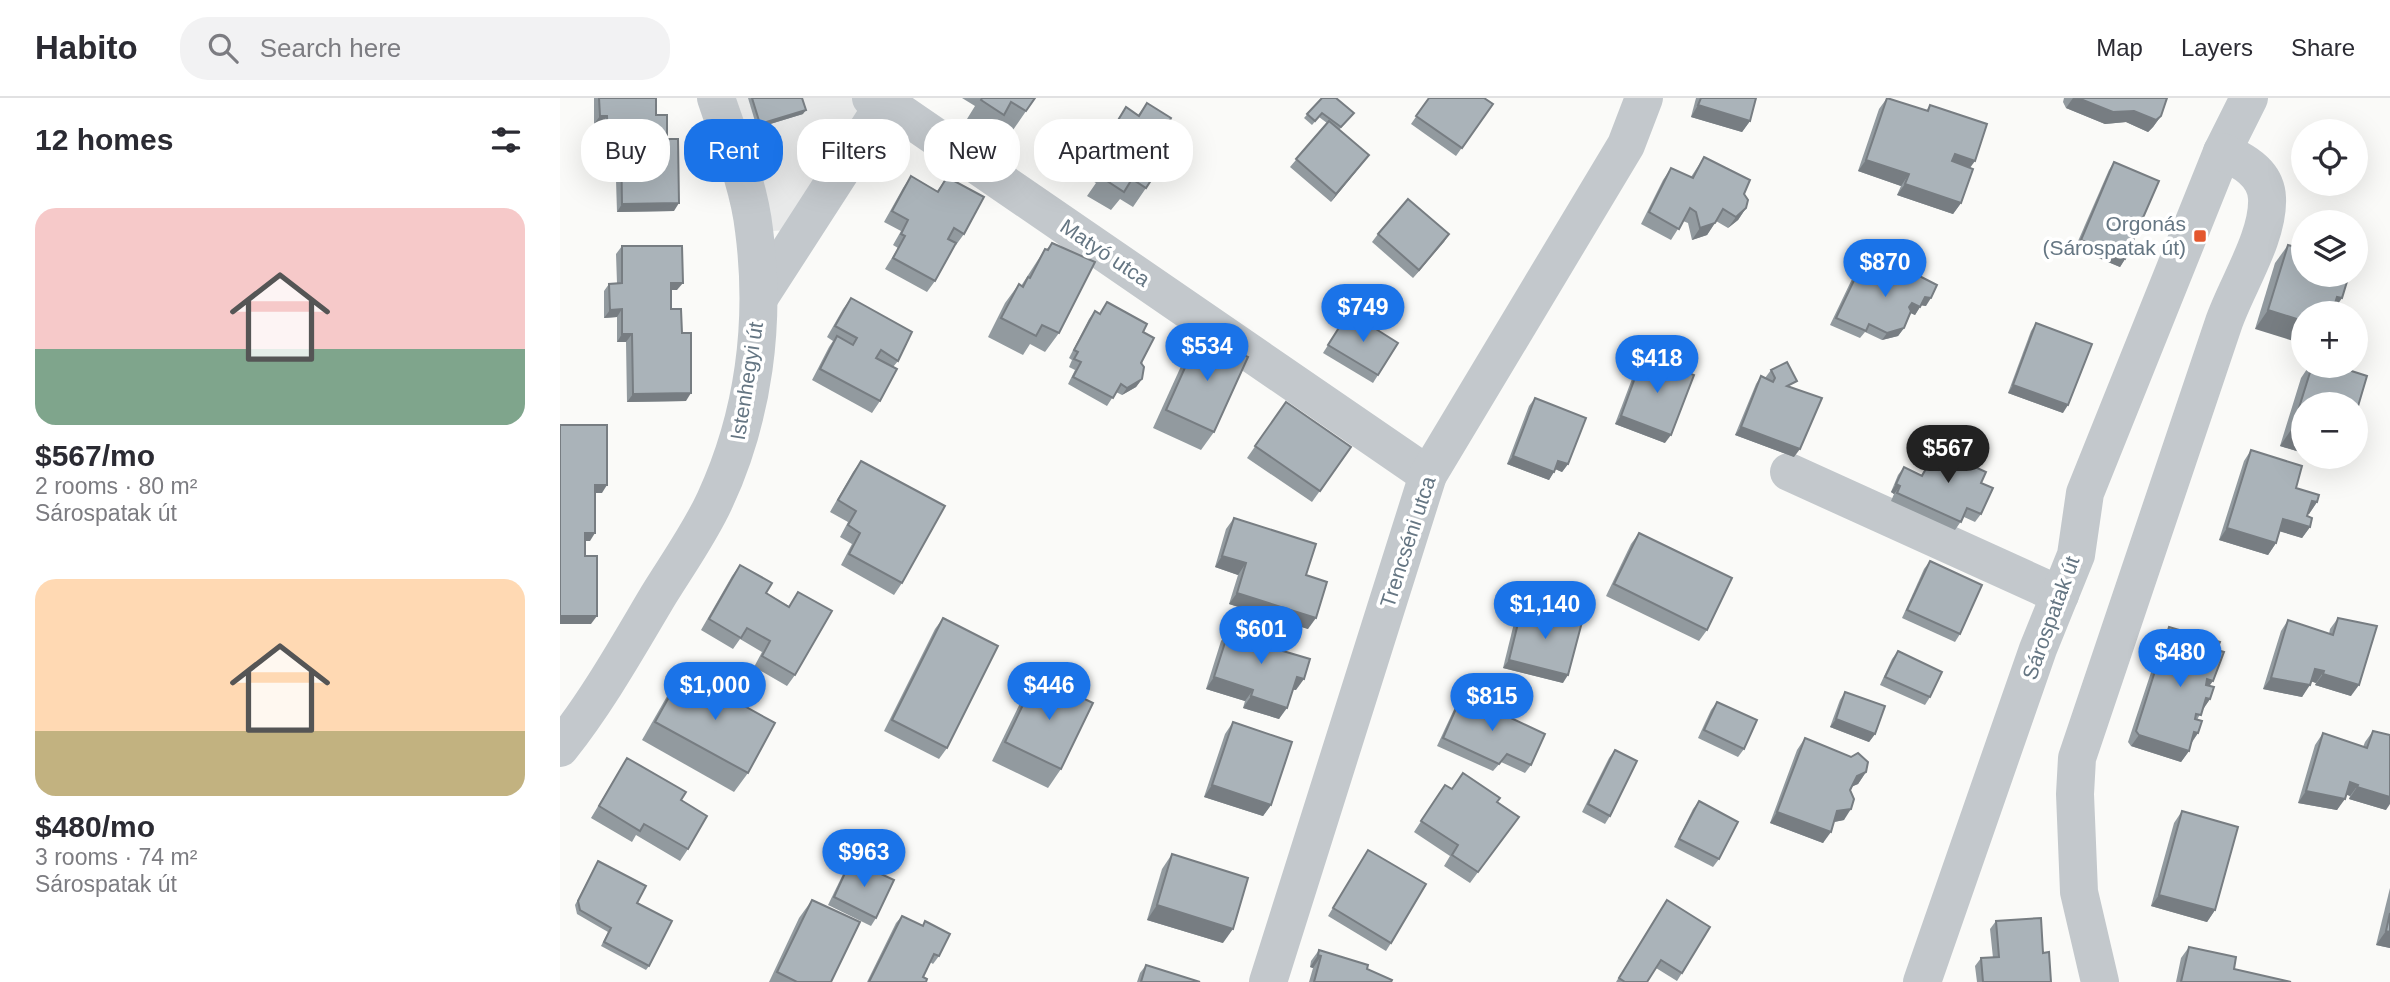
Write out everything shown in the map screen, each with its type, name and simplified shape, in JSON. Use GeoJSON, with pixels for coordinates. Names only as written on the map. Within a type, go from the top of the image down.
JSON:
{"type":"FeatureCollection","features":[{"type":"Feature","properties":{"kind":"street","name":"Trencséni utca"},"geometry":{"type":"LineString","coordinates":[[1268,982],[1428,475],[1626,145],[1644,98]]}},
{"type":"Feature","properties":{"kind":"street","name":"Sárospatak út"},"geometry":{"type":"LineString","coordinates":[[1922,982],[2076,555],[2085,493],[2217,165],[2249,98]]}},
{"type":"Feature","properties":{"kind":"street","name":"Matyó utca"},"geometry":{"type":"LineString","coordinates":[[881,99],[1428,475]]}},
{"type":"Feature","properties":{"kind":"street"},"geometry":{"type":"LineString","coordinates":[[759,298],[881,99]]}},
{"type":"Feature","properties":{"kind":"street","name":"Istenhegyi út"},"geometry":{"type":"LineString","coordinates":[[560,748],[602,690],[714,503],[736,451],[749,397],[759,298],[754,228],[729,105]]}},
{"type":"Feature","properties":{"kind":"street"},"geometry":{"type":"LineString","coordinates":[[2101,982],[2079,892],[2075,794],[2077,758],[2226,317],[2260,234],[2253,212],[2217,165]]}},
{"type":"Feature","properties":{"kind":"street"},"geometry":{"type":"LineString","coordinates":[[754,228],[790,230],[806,222]]}},
{"type":"Feature","properties":{"kind":"street"},"geometry":{"type":"LineString","coordinates":[[1789,472],[2060,596]]}},
{"type":"Feature","properties":{"kind":"shaded area"},"geometry":{"type":"Polygon","coordinates":[[[716,98],[883,98],[868,119],[797,119],[797,182],[824,182],[790,230],[772,231],[751,182],[783,182],[783,119],[725,119],[716,98]]]}},
{"type":"Feature","properties":{"kind":"building"},"geometry":{"type":"Polygon","coordinates":[[[599,98],[656,98],[656,115],[667,115],[667,119],[607,119],[607,116],[600,116],[599,98]]]}},
{"type":"Feature","properties":{"kind":"building"},"geometry":{"type":"Polygon","coordinates":[[[752,98],[802,98],[806,110],[776,119],[758,119],[752,98]]]}},
{"type":"Feature","properties":{"kind":"building"},"geometry":{"type":"Polygon","coordinates":[[[1035,98],[1026,111],[1011,102],[1004,115],[981,100],[1035,98]]]}},
{"type":"Feature","properties":{"kind":"building"},"geometry":{"type":"Polygon","coordinates":[[[1322,98],[1336,98],[1354,113],[1341,127],[1322,113],[1315,121],[1307,114],[1322,98]]]}},
{"type":"Feature","properties":{"kind":"building"},"geometry":{"type":"Polygon","coordinates":[[[1429,98],[1484,98],[1493,104],[1462,148],[1416,116],[1429,98]]]}},
{"type":"Feature","properties":{"kind":"building"},"geometry":{"type":"Polygon","coordinates":[[[1701,98],[1756,98],[1750,121],[1698,105],[1701,98]]]}},
{"type":"Feature","properties":{"kind":"building"},"geometry":{"type":"Polygon","coordinates":[[[1887,98],[1928,111],[1930,105],[1987,124],[1975,161],[1955,154],[1952,161],[1973,169],[1961,203],[1905,184],[1909,174],[1866,160],[1887,98]]]}},
{"type":"Feature","properties":{"kind":"building"},"geometry":{"type":"Polygon","coordinates":[[[2078,98],[2167,98],[2161,116],[2156,120],[2134,111],[2113,112],[2078,98]]]}},
{"type":"Feature","properties":{"kind":"building"},"geometry":{"type":"Polygon","coordinates":[[[1147,103],[1171,118],[1119,119],[1126,107],[1139,116],[1147,103]]]}},
{"type":"Feature","properties":{"kind":"building"},"geometry":{"type":"Polygon","coordinates":[[[1329,121],[1369,155],[1336,194],[1296,159],[1329,121]]]}},
{"type":"Feature","properties":{"kind":"building"},"geometry":{"type":"Polygon","coordinates":[[[670,139],[678,139],[679,203],[622,204],[622,182],[670,182],[670,139]]]}},
{"type":"Feature","properties":{"kind":"building"},"geometry":{"type":"Polygon","coordinates":[[[1704,157],[1750,180],[1744,194],[1748,200],[1746,208],[1736,217],[1723,209],[1715,223],[1700,228],[1696,212],[1690,208],[1679,229],[1649,212],[1671,168],[1693,178],[1704,157]]]}},
{"type":"Feature","properties":{"kind":"building"},"geometry":{"type":"Polygon","coordinates":[[[2114,162],[2159,181],[2125,259],[2081,240],[2114,162]]]}},
{"type":"Feature","properties":{"kind":"building"},"geometry":{"type":"Polygon","coordinates":[[[910,178],[938,192],[944,182],[956,182],[984,197],[964,234],[954,228],[948,239],[956,243],[935,281],[893,258],[905,236],[901,234],[908,220],[892,211],[910,178]]]}},
{"type":"Feature","properties":{"kind":"building"},"geometry":{"type":"Polygon","coordinates":[[[1109,182],[1130,182],[1124,192],[1109,182]]]}},
{"type":"Feature","properties":{"kind":"building"},"geometry":{"type":"Polygon","coordinates":[[[1137,182],[1150,182],[1146,188],[1137,182]]]}},
{"type":"Feature","properties":{"kind":"building"},"geometry":{"type":"Polygon","coordinates":[[[1408,199],[1449,234],[1419,270],[1378,234],[1408,199]]]}},
{"type":"Feature","properties":{"kind":"building"},"geometry":{"type":"Polygon","coordinates":[[[1052,243],[1095,262],[1059,333],[1042,325],[1036,336],[1001,318],[1019,284],[1023,287],[1045,249],[1048,250],[1052,243]]]}},
{"type":"Feature","properties":{"kind":"building"},"geometry":{"type":"Polygon","coordinates":[[[2288,245],[2291,246],[2291,287],[2345,287],[2342,298],[2337,297],[2336,301],[2291,301],[2291,317],[2268,310],[2288,245]]]}},
{"type":"Feature","properties":{"kind":"building"},"geometry":{"type":"Polygon","coordinates":[[[622,246],[682,246],[683,283],[671,283],[671,309],[681,309],[682,333],[691,333],[691,393],[633,394],[632,334],[622,334],[622,309],[610,310],[609,284],[622,283],[622,246]]]}},
{"type":"Feature","properties":{"kind":"building"},"geometry":{"type":"Polygon","coordinates":[[[1892,262],[1937,285],[1931,298],[1925,297],[1920,307],[1912,303],[1904,328],[1887,333],[1869,324],[1866,331],[1836,318],[1858,272],[1883,281],[1892,262]]]}},
{"type":"Feature","properties":{"kind":"building"},"geometry":{"type":"Polygon","coordinates":[[[851,298],[912,332],[898,361],[881,350],[876,358],[897,369],[880,401],[820,369],[837,336],[853,345],[857,338],[835,326],[851,298]]]}},
{"type":"Feature","properties":{"kind":"building"},"geometry":{"type":"Polygon","coordinates":[[[1107,302],[1147,324],[1143,332],[1154,338],[1141,363],[1144,367],[1142,379],[1127,388],[1121,384],[1113,398],[1073,377],[1081,362],[1074,359],[1078,352],[1074,350],[1095,311],[1100,314],[1107,302]]]}},
{"type":"Feature","properties":{"kind":"building"},"geometry":{"type":"Polygon","coordinates":[[[1349,312],[1398,343],[1378,375],[1328,345],[1349,312]]]}},
{"type":"Feature","properties":{"kind":"building"},"geometry":{"type":"Polygon","coordinates":[[[2036,323],[2092,344],[2068,405],[2013,385],[2036,323]]]}},
{"type":"Feature","properties":{"kind":"building"},"geometry":{"type":"Polygon","coordinates":[[[1200,334],[1248,357],[1214,432],[1166,410],[1200,334]]]}},
{"type":"Feature","properties":{"kind":"building"},"geometry":{"type":"Polygon","coordinates":[[[1643,356],[1694,375],[1671,435],[1621,416],[1643,356]]]}},
{"type":"Feature","properties":{"kind":"building"},"geometry":{"type":"Polygon","coordinates":[[[1787,362],[1797,381],[1787,386],[1822,398],[1800,449],[1741,427],[1761,376],[1773,382],[1775,378],[1771,370],[1787,362]]]}},
{"type":"Feature","properties":{"kind":"building"},"geometry":{"type":"Polygon","coordinates":[[[2308,378],[2366,378],[2362,392],[2304,392],[2308,378]]]}},
{"type":"Feature","properties":{"kind":"building"},"geometry":{"type":"Polygon","coordinates":[[[1535,398],[1586,418],[1568,464],[1558,461],[1554,472],[1513,456],[1535,398]]]}},
{"type":"Feature","properties":{"kind":"building"},"geometry":{"type":"Polygon","coordinates":[[[1286,402],[1351,447],[1320,491],[1255,446],[1286,402]]]}},
{"type":"Feature","properties":{"kind":"building"},"geometry":{"type":"Polygon","coordinates":[[[560,425],[607,425],[607,485],[595,485],[595,533],[585,533],[585,556],[597,556],[597,616],[560,616],[560,425]]]}},
{"type":"Feature","properties":{"kind":"building"},"geometry":{"type":"Polygon","coordinates":[[[1950,444],[1981,459],[1977,468],[1986,472],[1981,483],[1993,488],[1981,514],[1967,508],[1961,522],[1897,493],[1900,486],[1896,484],[1904,467],[1922,476],[1928,465],[1938,470],[1950,444]]]}},
{"type":"Feature","properties":{"kind":"building"},"geometry":{"type":"Polygon","coordinates":[[[2251,450],[2291,463],[2291,469],[2301,469],[2296,488],[2319,495],[2317,502],[2312,501],[2307,516],[2312,518],[2310,527],[2283,519],[2276,543],[2227,528],[2251,450]]]}},
{"type":"Feature","properties":{"kind":"building"},"geometry":{"type":"Polygon","coordinates":[[[861,461],[945,506],[902,583],[849,554],[860,533],[848,525],[856,511],[838,500],[861,461]]]}},
{"type":"Feature","properties":{"kind":"building"},"geometry":{"type":"Polygon","coordinates":[[[1234,518],[1316,544],[1306,575],[1327,582],[1316,618],[1237,593],[1246,563],[1222,556],[1234,518]]]}},
{"type":"Feature","properties":{"kind":"building"},"geometry":{"type":"Polygon","coordinates":[[[1639,533],[1732,578],[1707,630],[1614,584],[1639,533]]]}},
{"type":"Feature","properties":{"kind":"building"},"geometry":{"type":"Polygon","coordinates":[[[1930,561],[1982,585],[1960,634],[1907,610],[1930,561]]]}},
{"type":"Feature","properties":{"kind":"building"},"geometry":{"type":"Polygon","coordinates":[[[740,565],[772,583],[766,593],[789,607],[798,592],[832,611],[795,675],[762,656],[770,641],[747,628],[741,638],[709,619],[740,565]]]}},
{"type":"Feature","properties":{"kind":"building"},"geometry":{"type":"Polygon","coordinates":[[[1522,607],[1582,622],[1568,675],[1509,660],[1522,607]]]}},
{"type":"Feature","properties":{"kind":"building"},"geometry":{"type":"Polygon","coordinates":[[[943,618],[998,646],[947,748],[892,720],[943,618]]]}},
{"type":"Feature","properties":{"kind":"building"},"geometry":{"type":"Polygon","coordinates":[[[2338,618],[2377,626],[2359,685],[2315,669],[2310,685],[2271,678],[2288,620],[2333,635],[2338,618]]]}},
{"type":"Feature","properties":{"kind":"building"},"geometry":{"type":"Polygon","coordinates":[[[2169,627],[2220,642],[2217,650],[2224,652],[2213,681],[2207,679],[2206,685],[2214,687],[2210,699],[2206,698],[2201,715],[2196,714],[2195,719],[2202,721],[2198,733],[2194,732],[2189,751],[2139,735],[2136,731],[2169,627]]]}},
{"type":"Feature","properties":{"kind":"building"},"geometry":{"type":"Polygon","coordinates":[[[1239,628],[1286,642],[1283,651],[1310,659],[1304,679],[1297,677],[1287,708],[1251,696],[1253,690],[1214,677],[1229,630],[1237,633],[1239,628]]]}},
{"type":"Feature","properties":{"kind":"building"},"geometry":{"type":"Polygon","coordinates":[[[1898,651],[1942,672],[1930,697],[1885,677],[1898,651]]]}},
{"type":"Feature","properties":{"kind":"building"},"geometry":{"type":"Polygon","coordinates":[[[683,672],[775,723],[748,773],[655,722],[683,672]]]}},
{"type":"Feature","properties":{"kind":"building"},"geometry":{"type":"Polygon","coordinates":[[[1037,676],[1093,703],[1061,769],[1005,742],[1037,676]]]}},
{"type":"Feature","properties":{"kind":"building"},"geometry":{"type":"Polygon","coordinates":[[[1845,692],[1885,706],[1875,734],[1836,719],[1845,692]]]}},
{"type":"Feature","properties":{"kind":"building"},"geometry":{"type":"Polygon","coordinates":[[[1462,695],[1545,734],[1531,765],[1507,754],[1499,764],[1443,738],[1462,695]]]}},
{"type":"Feature","properties":{"kind":"building"},"geometry":{"type":"Polygon","coordinates":[[[1717,702],[1757,720],[1744,749],[1704,730],[1717,702]]]}},
{"type":"Feature","properties":{"kind":"building"},"geometry":{"type":"Polygon","coordinates":[[[1233,722],[1292,742],[1271,805],[1212,785],[1233,722]]]}},
{"type":"Feature","properties":{"kind":"building"},"geometry":{"type":"Polygon","coordinates":[[[2373,731],[2390,735],[2390,797],[2357,787],[2358,785],[2350,782],[2345,799],[2306,791],[2323,733],[2367,748],[2373,731]]]}},
{"type":"Feature","properties":{"kind":"building"},"geometry":{"type":"Polygon","coordinates":[[[1805,738],[1851,757],[1858,753],[1868,762],[1866,772],[1857,776],[1850,790],[1854,799],[1851,809],[1837,811],[1831,832],[1777,812],[1805,738]]]}},
{"type":"Feature","properties":{"kind":"building"},"geometry":{"type":"Polygon","coordinates":[[[1615,750],[1637,761],[1610,816],[1588,804],[1615,750]]]}},
{"type":"Feature","properties":{"kind":"building"},"geometry":{"type":"Polygon","coordinates":[[[627,758],[686,792],[681,800],[707,816],[688,849],[644,824],[640,831],[599,806],[627,758]]]}},
{"type":"Feature","properties":{"kind":"building"},"geometry":{"type":"Polygon","coordinates":[[[1463,773],[1500,798],[1497,802],[1519,817],[1478,872],[1452,855],[1458,845],[1421,821],[1445,785],[1452,789],[1463,773]]]}},
{"type":"Feature","properties":{"kind":"building"},"geometry":{"type":"Polygon","coordinates":[[[1699,801],[1738,822],[1719,859],[1679,839],[1699,801]]]}},
{"type":"Feature","properties":{"kind":"building"},"geometry":{"type":"Polygon","coordinates":[[[2182,811],[2238,827],[2215,910],[2159,895],[2182,811]]]}},
{"type":"Feature","properties":{"kind":"building"},"geometry":{"type":"Polygon","coordinates":[[[1368,850],[1426,884],[1391,943],[1333,908],[1368,850]]]}},
{"type":"Feature","properties":{"kind":"building"},"geometry":{"type":"Polygon","coordinates":[[[1172,854],[1248,878],[1233,929],[1157,905],[1172,854]]]}},
{"type":"Feature","properties":{"kind":"building"},"geometry":{"type":"Polygon","coordinates":[[[851,860],[894,880],[876,918],[834,897],[851,860]]]}},
{"type":"Feature","properties":{"kind":"building"},"geometry":{"type":"Polygon","coordinates":[[[598,861],[646,886],[637,903],[672,921],[649,966],[604,942],[611,928],[580,910],[578,901],[598,861]]]}},
{"type":"Feature","properties":{"kind":"building"},"geometry":{"type":"Polygon","coordinates":[[[812,900],[860,922],[831,982],[797,982],[777,972],[812,900]]]}},
{"type":"Feature","properties":{"kind":"building"},"geometry":{"type":"Polygon","coordinates":[[[1667,900],[1710,927],[1682,973],[1661,960],[1647,982],[1625,982],[1619,978],[1667,900]]]}},
{"type":"Feature","properties":{"kind":"building"},"geometry":{"type":"Polygon","coordinates":[[[2390,913],[2390,932],[2386,931],[2390,913]]]}},
{"type":"Feature","properties":{"kind":"building"},"geometry":{"type":"Polygon","coordinates":[[[902,916],[923,926],[925,921],[950,934],[939,956],[934,954],[923,977],[927,979],[926,982],[869,982],[902,916]]]}},
{"type":"Feature","properties":{"kind":"building"},"geometry":{"type":"Polygon","coordinates":[[[2041,918],[2043,953],[2049,952],[2051,982],[1983,982],[1981,958],[1999,957],[1996,921],[2041,918]]]}},
{"type":"Feature","properties":{"kind":"building"},"geometry":{"type":"Polygon","coordinates":[[[2189,947],[2236,957],[2234,969],[2291,982],[2181,982],[2189,947]]]}},
{"type":"Feature","properties":{"kind":"building"},"geometry":{"type":"Polygon","coordinates":[[[1319,950],[1368,965],[1367,969],[1392,980],[1314,982],[1321,956],[1318,955],[1319,950]]]}},
{"type":"Feature","properties":{"kind":"building"},"geometry":{"type":"Polygon","coordinates":[[[1146,965],[1200,982],[1141,982],[1146,965]]]}},
{"type":"Feature","properties":{"kind":"place","name":"Orgonás (Sárospatak út)"},"geometry":{"type":"Point","coordinates":[2200,236]}}]}
